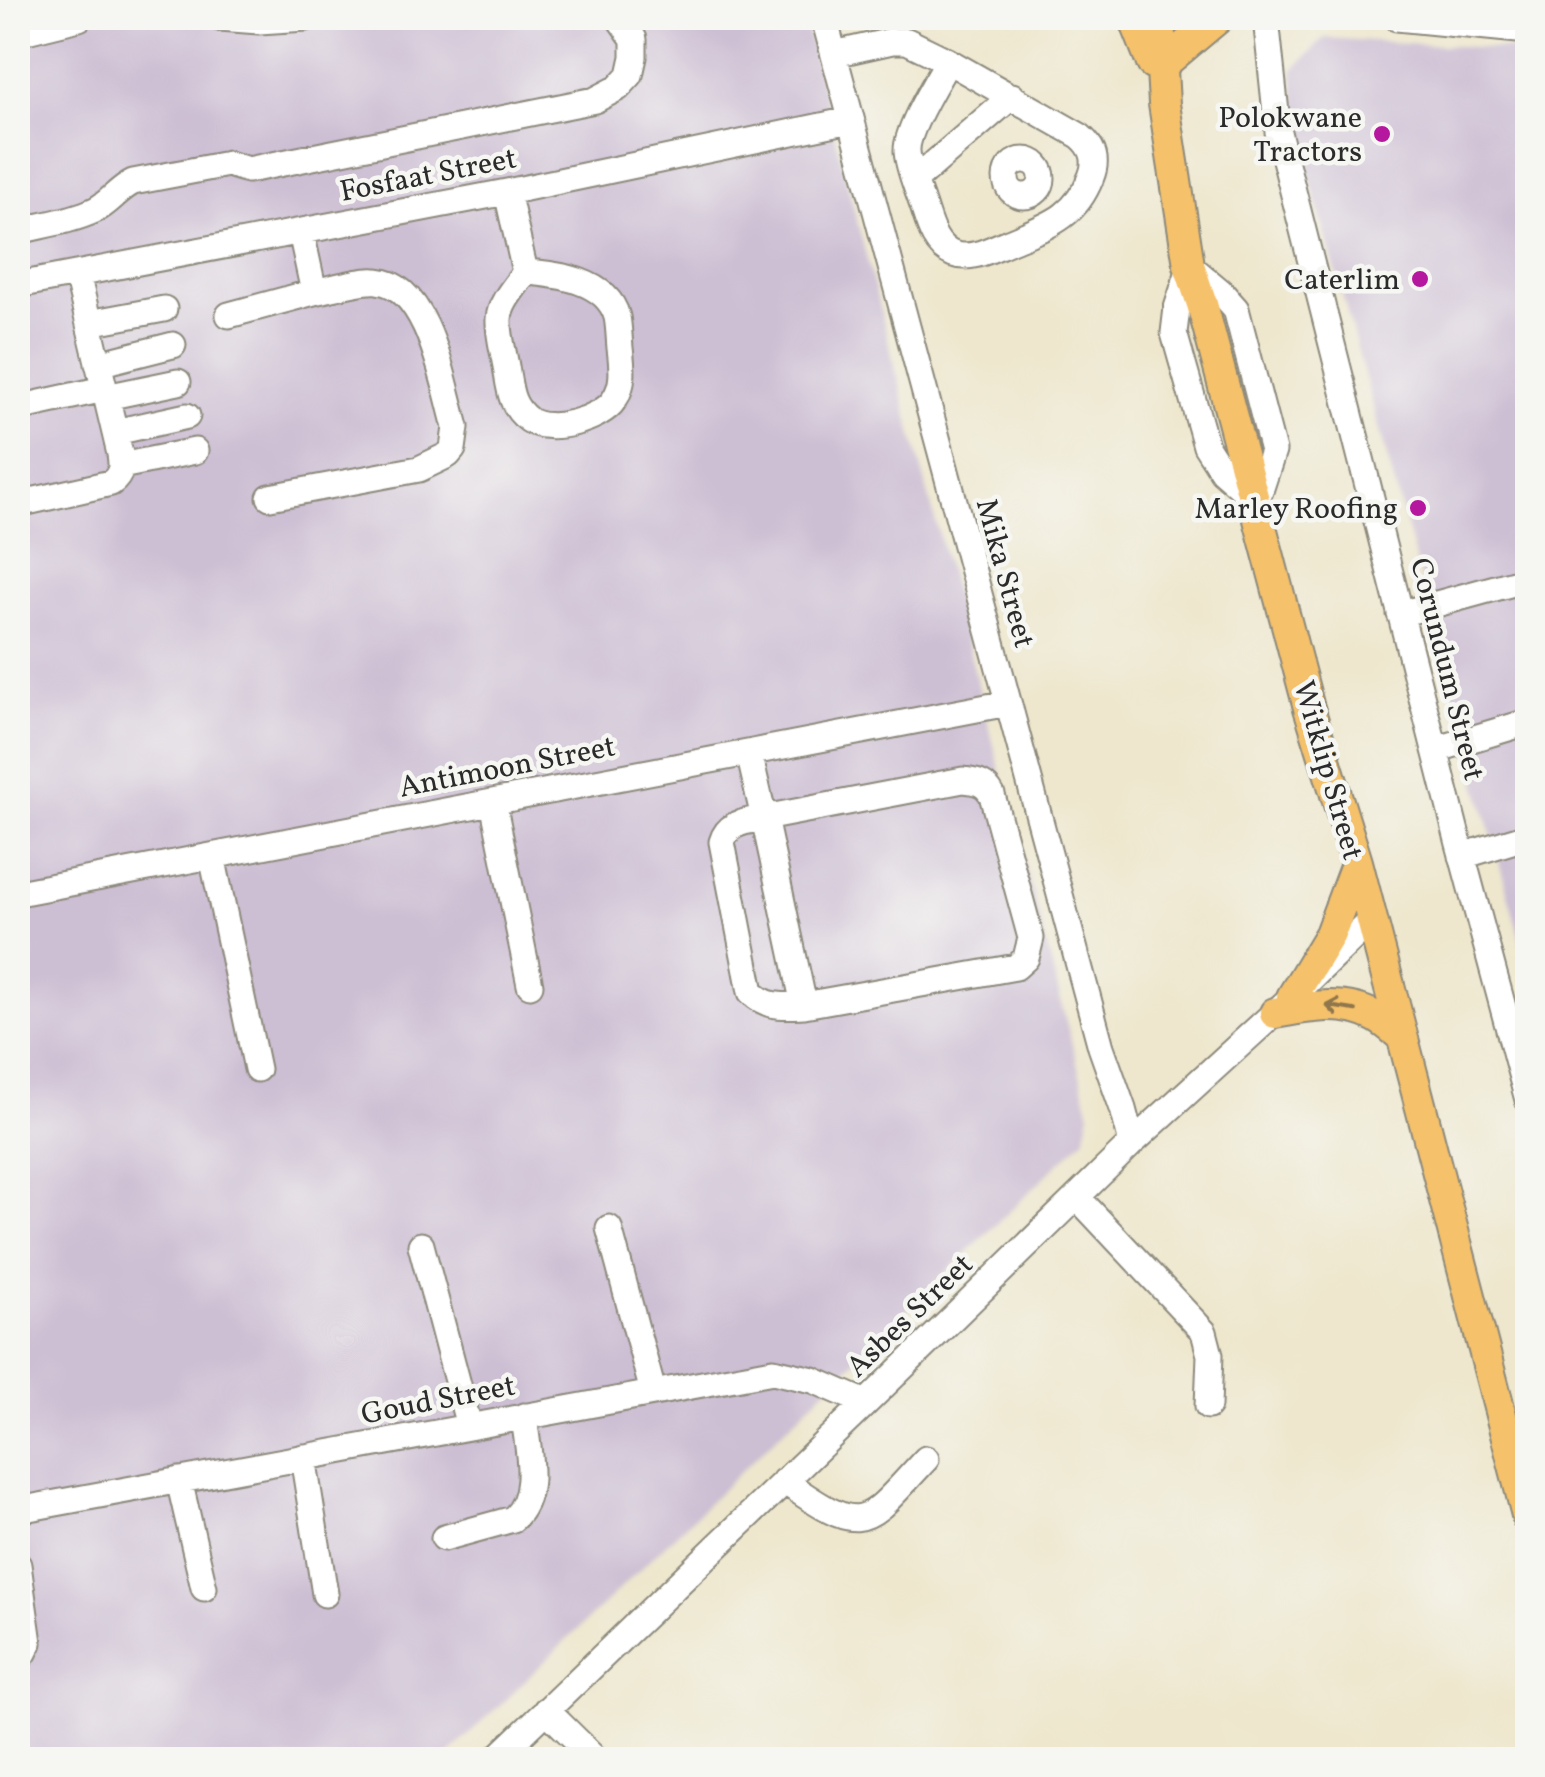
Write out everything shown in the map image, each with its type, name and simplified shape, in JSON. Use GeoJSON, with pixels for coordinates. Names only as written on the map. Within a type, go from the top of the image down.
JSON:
{"type":"FeatureCollection","features":[{"type":"Feature","properties":{"kind":"main road"},"geometry":{"type":"LineString","coordinates":[[1134,18],[1148,56],[1161,73],[1218,18]]}},
{"type":"Feature","properties":{"kind":"main road","name":"Witklip Street"},"geometry":{"type":"LineString","coordinates":[[1159,18],[1161,73],[1189,267],[1309,708],[1356,862],[1528,1519]]}},
{"type":"Feature","properties":{"kind":"main road"},"geometry":{"type":"LineString","coordinates":[[1284,1005],[1330,934],[1356,862]]}},
{"type":"Feature","properties":{"kind":"main road"},"geometry":{"type":"LineString","coordinates":[[1284,1005],[1351,1008],[1374,1016],[1401,1036]]}},
{"type":"Feature","properties":{"kind":"street"},"geometry":{"type":"LineString","coordinates":[[18,33],[80,18]]}},
{"type":"Feature","properties":{"kind":"street"},"geometry":{"type":"LineString","coordinates":[[220,18],[306,18]]}},
{"type":"Feature","properties":{"kind":"street"},"geometry":{"type":"LineString","coordinates":[[18,231],[92,212],[133,182],[228,164],[248,170],[595,100],[618,88],[630,74],[634,39],[619,18]]}},
{"type":"Feature","properties":{"kind":"street","name":"Mika Street"},"geometry":{"type":"LineString","coordinates":[[824,18],[1102,1047],[1132,1143]]}},
{"type":"Feature","properties":{"kind":"street","name":"Corundum Street"},"geometry":{"type":"LineString","coordinates":[[1266,18],[1278,132],[1462,856],[1524,1072],[1528,1100]]}},
{"type":"Feature","properties":{"kind":"street"},"geometry":{"type":"LineString","coordinates":[[1397,18],[1528,31]]}},
{"type":"Feature","properties":{"kind":"street"},"geometry":{"type":"LineString","coordinates":[[834,54],[906,41],[948,61],[1012,96],[1089,144],[1094,170],[1079,203],[1037,230],[974,256],[957,256],[942,248],[932,231],[906,153],[948,61]]}},
{"type":"Feature","properties":{"kind":"street"},"geometry":{"type":"LineString","coordinates":[[915,180],[1012,96]]}},
{"type":"Feature","properties":{"kind":"street","name":"Fosfaat Street"},"geometry":{"type":"LineString","coordinates":[[18,285],[507,192],[850,120]]}},
{"type":"Feature","properties":{"kind":"street"},"geometry":{"type":"LineString","coordinates":[[1037,230],[1030,195],[1012,192],[1005,174],[1017,160],[1035,163],[1059,124]]}},
{"type":"Feature","properties":{"kind":"street"},"geometry":{"type":"LineString","coordinates":[[507,192],[526,272],[504,302],[499,319],[512,400],[531,421],[540,424],[573,423],[601,414],[616,399],[623,378],[616,315],[595,289],[570,278],[526,272]]}},
{"type":"Feature","properties":{"kind":"street"},"geometry":{"type":"LineString","coordinates":[[301,232],[314,292]]}},
{"type":"Feature","properties":{"kind":"street"},"geometry":{"type":"LineString","coordinates":[[18,504],[112,482],[119,476],[121,466],[114,432],[77,274]]}},
{"type":"Feature","properties":{"kind":"street"},"geometry":{"type":"LineString","coordinates":[[229,315],[376,280],[396,286],[412,300],[428,328],[456,426],[453,449],[448,455],[419,468],[270,497]]}},
{"type":"Feature","properties":{"kind":"street"},"geometry":{"type":"LineString","coordinates":[[89,322],[164,309]]}},
{"type":"Feature","properties":{"kind":"street"},"geometry":{"type":"LineString","coordinates":[[18,408],[103,383],[173,345]]}},
{"type":"Feature","properties":{"kind":"street"},"geometry":{"type":"LineString","coordinates":[[103,383],[178,382]]}},
{"type":"Feature","properties":{"kind":"street"},"geometry":{"type":"LineString","coordinates":[[114,432],[187,416]]}},
{"type":"Feature","properties":{"kind":"street"},"geometry":{"type":"LineString","coordinates":[[121,466],[195,451]]}},
{"type":"Feature","properties":{"kind":"street"},"geometry":{"type":"LineString","coordinates":[[1400,614],[1528,579]]}},
{"type":"Feature","properties":{"kind":"street","name":"Antimoon Street"},"geometry":{"type":"LineString","coordinates":[[18,893],[1008,703]]}},
{"type":"Feature","properties":{"kind":"street"},"geometry":{"type":"LineString","coordinates":[[1435,750],[1528,722]]}},
{"type":"Feature","properties":{"kind":"street"},"geometry":{"type":"LineString","coordinates":[[749,753],[804,1005]]}},
{"type":"Feature","properties":{"kind":"street"},"geometry":{"type":"LineString","coordinates":[[963,780],[987,786],[1030,938],[1026,958],[1016,968],[804,1005],[776,1006],[758,999],[751,992],[722,842],[732,825],[764,818],[963,780]]}},
{"type":"Feature","properties":{"kind":"street"},"geometry":{"type":"LineString","coordinates":[[493,802],[530,985]]}},
{"type":"Feature","properties":{"kind":"street"},"geometry":{"type":"LineString","coordinates":[[1462,856],[1528,836]]}},
{"type":"Feature","properties":{"kind":"street"},"geometry":{"type":"LineString","coordinates":[[212,856],[257,1068]]}},
{"type":"Feature","properties":{"kind":"street","name":"Asbes Street"},"geometry":{"type":"LineString","coordinates":[[495,1760],[1132,1143],[1284,1005],[1370,920]]}},
{"type":"Feature","properties":{"kind":"street"},"geometry":{"type":"LineString","coordinates":[[1077,1196],[1204,1332],[1210,1355],[1208,1406]]}},
{"type":"Feature","properties":{"kind":"street"},"geometry":{"type":"LineString","coordinates":[[609,1228],[653,1392]]}},
{"type":"Feature","properties":{"kind":"street"},"geometry":{"type":"LineString","coordinates":[[422,1245],[469,1426]]}},
{"type":"Feature","properties":{"kind":"street","name":"Goud Street"},"geometry":{"type":"LineString","coordinates":[[18,1510],[773,1371],[812,1380],[866,1403]]}},
{"type":"Feature","properties":{"kind":"street"},"geometry":{"type":"LineString","coordinates":[[444,1538],[513,1519],[523,1508],[530,1478],[524,1416]]}},
{"type":"Feature","properties":{"kind":"street"},"geometry":{"type":"LineString","coordinates":[[303,1457],[325,1594]]}},
{"type":"Feature","properties":{"kind":"street"},"geometry":{"type":"LineString","coordinates":[[784,1482],[842,1518],[862,1519],[875,1513],[926,1459]]}},
{"type":"Feature","properties":{"kind":"street"},"geometry":{"type":"LineString","coordinates":[[178,1480],[204,1588]]}},
{"type":"Feature","properties":{"kind":"street"},"geometry":{"type":"LineString","coordinates":[[18,1566],[29,1644],[18,1658]]}},
{"type":"Feature","properties":{"kind":"street"},"geometry":{"type":"LineString","coordinates":[[546,1710],[598,1760]]}},
{"type":"Feature","properties":{"kind":"shaded area"},"geometry":{"type":"Polygon","coordinates":[[[18,18],[804,18],[1090,1113],[1084,1139],[444,1759],[18,1759],[18,18]]]}},
{"type":"Feature","properties":{"kind":"shaded area"},"geometry":{"type":"Polygon","coordinates":[[[1324,38],[1527,50],[1527,963],[1299,139],[1293,70],[1324,38]]]}},
{"type":"Feature","properties":{"kind":"place","name":"Polokwane Tractors"},"geometry":{"type":"Point","coordinates":[1382,134]}},
{"type":"Feature","properties":{"kind":"place","name":"Caterlim"},"geometry":{"type":"Point","coordinates":[1420,279]}},
{"type":"Feature","properties":{"kind":"place","name":"Marley Roofing"},"geometry":{"type":"Point","coordinates":[1418,508]}}]}
